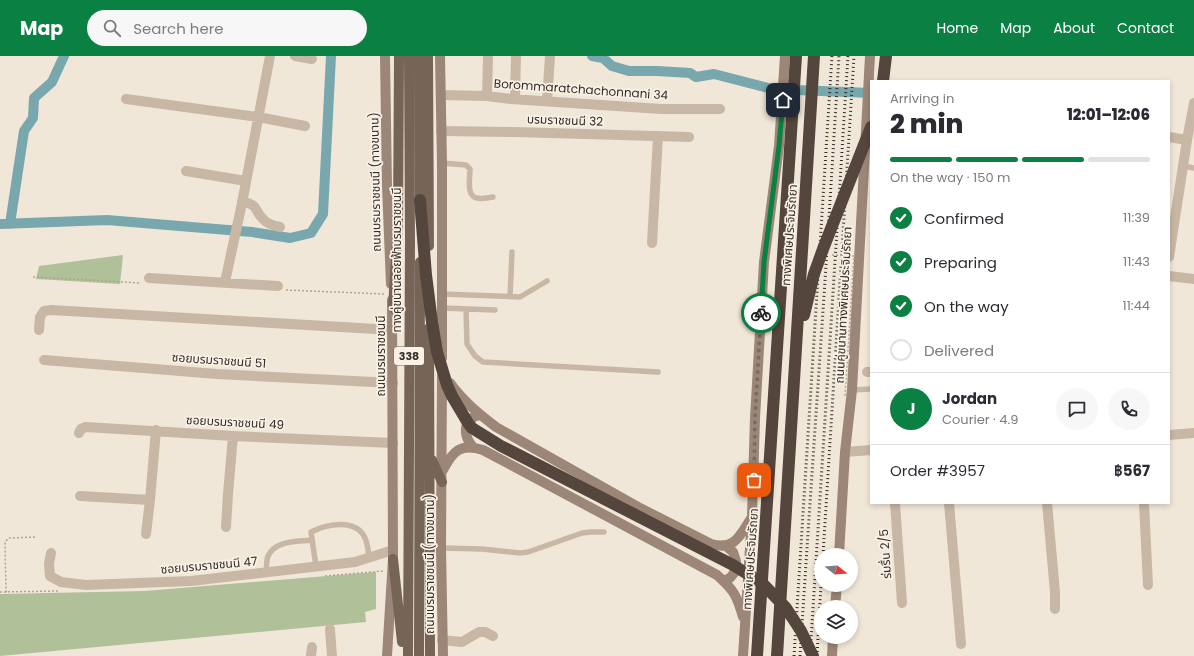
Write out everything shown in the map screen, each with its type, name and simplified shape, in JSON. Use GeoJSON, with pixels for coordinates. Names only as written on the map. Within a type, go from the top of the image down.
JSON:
{"type":"FeatureCollection","features":[{"type":"Feature","properties":{"kind":"highway","name":"ทางพิเศษประจิมรัถยา"},"geometry":{"type":"LineString","coordinates":[[758,656],[796,56]]}},
{"type":"Feature","properties":{"kind":"highway","name":"ทางพิเศษประจิมรัถยา"},"geometry":{"type":"LineString","coordinates":[[777,656],[814,56]]}},
{"type":"Feature","properties":{"kind":"highway"},"geometry":{"type":"LineString","coordinates":[[883,80],[886,56]]}},
{"type":"Feature","properties":{"kind":"highway"},"geometry":{"type":"LineString","coordinates":[[795,359],[806,303],[814,274],[869,122]]}},
{"type":"Feature","properties":{"kind":"highway"},"geometry":{"type":"LineString","coordinates":[[420,200],[426,275],[437,352],[447,385],[468,423],[476,431],[501,446],[733,565],[762,583],[786,608],[801,631],[813,656]]}},
{"type":"Feature","properties":{"kind":"main road","name":"ถนนบรมราชชนนี (ทางขนาน)"},"geometry":{"type":"LineString","coordinates":[[386,56],[389,240],[393,308]]}},
{"type":"Feature","properties":{"kind":"main road","name":"ถนนบรมราชชนนี"},"geometry":{"type":"LineString","coordinates":[[399,56],[398,224],[393,308],[392,444],[393,554],[403,656]]}},
{"type":"Feature","properties":{"kind":"main road","name":"ทางคู่ขนานลอยฟ้าบรมราชชนนี"},"geometry":{"type":"LineString","coordinates":[[408,56],[410,242],[408,656]]}},
{"type":"Feature","properties":{"kind":"main road","name":"ทางคู่ขนานลอยฟ้าบรมราชชนนี"},"geometry":{"type":"LineString","coordinates":[[419,56],[419,656]]}},
{"type":"Feature","properties":{"kind":"main road"},"geometry":{"type":"LineString","coordinates":[[428,56],[430,656]]}},
{"type":"Feature","properties":{"kind":"main road"},"geometry":{"type":"LineString","coordinates":[[440,56],[442,163],[442,477]]}},
{"type":"Feature","properties":{"kind":"main road"},"geometry":{"type":"LineString","coordinates":[[743,656],[752,517],[755,418],[764,262],[782,113],[786,56]]}},
{"type":"Feature","properties":{"kind":"main road","name":"ถนนคู่ขนานทางพิเศษประจิมรัถยา"},"geometry":{"type":"LineString","coordinates":[[839,548],[845,452],[852,390],[869,122],[870,56]]}},
{"type":"Feature","properties":{"kind":"main road"},"geometry":{"type":"LineString","coordinates":[[442,372],[457,393],[480,415],[496,427],[640,508],[711,544],[726,546],[732,544],[738,539],[752,517]]}},
{"type":"Feature","properties":{"kind":"main road"},"geometry":{"type":"LineString","coordinates":[[473,447],[469,443],[465,430],[468,421],[474,416],[480,415]]}},
{"type":"Feature","properties":{"kind":"main road"},"geometry":{"type":"LineString","coordinates":[[442,477],[448,459],[455,452],[463,448],[473,447],[483,450],[717,575],[735,594],[739,602],[745,624]]}},
{"type":"Feature","properties":{"kind":"main road"},"geometry":{"type":"LineString","coordinates":[[430,457],[442,477]]}},
{"type":"Feature","properties":{"kind":"main road","name":"ถนนบรมราชชนนี (ทางขนาน)"},"geometry":{"type":"LineString","coordinates":[[442,477],[442,656]]}},
{"type":"Feature","properties":{"kind":"main road"},"geometry":{"type":"LineString","coordinates":[[723,581],[730,578],[734,573],[736,561],[733,552],[726,546]]}},
{"type":"Feature","properties":{"kind":"main road","name":"338"},"geometry":{"type":"LineString","coordinates":[[387,656],[393,554]]}},
{"type":"Feature","properties":{"kind":"main road"},"geometry":{"type":"LineString","coordinates":[[832,656],[833,644]]}},
{"type":"Feature","properties":{"kind":"street"},"geometry":{"type":"LineString","coordinates":[[226,279],[270,56]]}},
{"type":"Feature","properties":{"kind":"street"},"geometry":{"type":"LineString","coordinates":[[295,56],[312,59]]}},
{"type":"Feature","properties":{"kind":"street"},"geometry":{"type":"LineString","coordinates":[[487,96],[488,56]]}},
{"type":"Feature","properties":{"kind":"street"},"geometry":{"type":"LineString","coordinates":[[515,98],[516,56]]}},
{"type":"Feature","properties":{"kind":"street"},"geometry":{"type":"LineString","coordinates":[[546,101],[550,56]]}},
{"type":"Feature","properties":{"kind":"street","name":"Borommaratchachonnani 34"},"geometry":{"type":"LineString","coordinates":[[441,95],[487,96],[511,99],[515,98],[661,109],[720,109]]}},
{"type":"Feature","properties":{"kind":"street"},"geometry":{"type":"LineString","coordinates":[[126,99],[258,117],[305,126]]}},
{"type":"Feature","properties":{"kind":"street"},"geometry":{"type":"LineString","coordinates":[[1170,251],[1194,103]]}},
{"type":"Feature","properties":{"kind":"street","name":"บรมราชชนนี 32"},"geometry":{"type":"LineString","coordinates":[[441,131],[689,137]]}},
{"type":"Feature","properties":{"kind":"street"},"geometry":{"type":"LineString","coordinates":[[652,243],[658,136]]}},
{"type":"Feature","properties":{"kind":"street"},"geometry":{"type":"LineString","coordinates":[[1170,138],[1187,140]]}},
{"type":"Feature","properties":{"kind":"street"},"geometry":{"type":"LineString","coordinates":[[186,171],[246,181]]}},
{"type":"Feature","properties":{"kind":"street"},"geometry":{"type":"LineString","coordinates":[[242,202],[255,206],[263,220],[280,227]]}},
{"type":"Feature","properties":{"kind":"street"},"geometry":{"type":"LineString","coordinates":[[1170,276],[1194,279]]}},
{"type":"Feature","properties":{"kind":"street"},"geometry":{"type":"LineString","coordinates":[[149,278],[226,279],[278,286]]}},
{"type":"Feature","properties":{"kind":"street"},"geometry":{"type":"LineString","coordinates":[[39,330],[40,317],[44,311],[51,310],[393,330]]}},
{"type":"Feature","properties":{"kind":"street","name":"ซอยบรมราชชนนี 51"},"geometry":{"type":"LineString","coordinates":[[44,360],[217,374],[393,383]]}},
{"type":"Feature","properties":{"kind":"street","name":"ซอยบรมราชชนนี 49"},"geometry":{"type":"LineString","coordinates":[[79,432],[81,429],[86,427],[392,444]]}},
{"type":"Feature","properties":{"kind":"street"},"geometry":{"type":"LineString","coordinates":[[146,534],[156,430]]}},
{"type":"Feature","properties":{"kind":"street"},"geometry":{"type":"LineString","coordinates":[[1170,435],[1194,433]]}},
{"type":"Feature","properties":{"kind":"street"},"geometry":{"type":"LineString","coordinates":[[226,527],[233,436]]}},
{"type":"Feature","properties":{"kind":"street"},"geometry":{"type":"LineString","coordinates":[[845,452],[870,450]]}},
{"type":"Feature","properties":{"kind":"street"},"geometry":{"type":"LineString","coordinates":[[80,496],[150,500]]}},
{"type":"Feature","properties":{"kind":"street","name":"ร่มรื่น 2/5"},"geometry":{"type":"LineString","coordinates":[[895,504],[902,603]]}},
{"type":"Feature","properties":{"kind":"street"},"geometry":{"type":"LineString","coordinates":[[949,504],[961,644]]}},
{"type":"Feature","properties":{"kind":"street"},"geometry":{"type":"LineString","coordinates":[[1047,504],[1055,592],[1055,609]]}},
{"type":"Feature","properties":{"kind":"street"},"geometry":{"type":"LineString","coordinates":[[1144,504],[1148,585]]}},
{"type":"Feature","properties":{"kind":"street","name":"ซอยบรมราชชนนี 47"},"geometry":{"type":"LineString","coordinates":[[51,553],[49,564],[50,576],[60,582],[86,585],[190,582],[355,562],[369,557],[393,554]]}},
{"type":"Feature","properties":{"kind":"street"},"geometry":{"type":"LineString","coordinates":[[330,629],[332,656]]}},
{"type":"Feature","properties":{"kind":"street"},"geometry":{"type":"LineString","coordinates":[[442,640],[462,642],[479,632],[485,632],[493,636]]}},
{"type":"Feature","properties":{"kind":"lane"},"geometry":{"type":"LineString","coordinates":[[442,163],[466,165],[470,169],[469,193],[476,198],[493,197]]}},
{"type":"Feature","properties":{"kind":"lane"},"geometry":{"type":"LineString","coordinates":[[1184,166],[1194,168]]}},
{"type":"Feature","properties":{"kind":"lane"},"geometry":{"type":"LineString","coordinates":[[510,297],[512,252]]}},
{"type":"Feature","properties":{"kind":"lane"},"geometry":{"type":"LineString","coordinates":[[442,294],[520,297],[547,281]]}},
{"type":"Feature","properties":{"kind":"lane"},"geometry":{"type":"LineString","coordinates":[[442,308],[495,310]]}},
{"type":"Feature","properties":{"kind":"lane"},"geometry":{"type":"LineString","coordinates":[[466,309],[467,344],[475,356],[483,362],[658,372]]}},
{"type":"Feature","properties":{"kind":"lane"},"geometry":{"type":"LineString","coordinates":[[852,390],[870,389]]}},
{"type":"Feature","properties":{"kind":"lane"},"geometry":{"type":"LineString","coordinates":[[316,566],[311,532],[320,527],[342,524],[356,527],[365,538],[369,557]]}},
{"type":"Feature","properties":{"kind":"lane"},"geometry":{"type":"LineString","coordinates":[[441,548],[482,549],[520,553],[528,552],[582,533],[604,532]]}},
{"type":"Feature","properties":{"kind":"lane"},"geometry":{"type":"LineString","coordinates":[[266,572],[268,556],[275,548],[284,543],[312,540]]}},
{"type":"Feature","properties":{"kind":"path"},"geometry":{"type":"LineString","coordinates":[[8,592],[6,591],[5,542],[9,538],[37,537]]}},
{"type":"Feature","properties":{"kind":"green space"},"geometry":{"type":"Polygon","coordinates":[[[123,255],[120,284],[36,279],[39,266],[123,255]]]}},
{"type":"Feature","properties":{"kind":"green space"},"geometry":{"type":"Polygon","coordinates":[[[376,572],[376,609],[365,612],[366,622],[0,656],[0,594],[145,591],[376,572]]]}},
{"type":"Feature","properties":{"kind":"waterway"},"geometry":{"type":"LineString","coordinates":[[10,224],[24,131],[33,118],[34,98],[52,82],[64,56]]}},
{"type":"Feature","properties":{"kind":"waterway"},"geometry":{"type":"LineString","coordinates":[[0,224],[107,220],[252,232],[290,238],[311,233],[323,214],[331,56]]}},
{"type":"Feature","properties":{"kind":"waterway"},"geometry":{"type":"LineString","coordinates":[[592,56],[603,58],[612,66],[629,71],[690,73],[696,77],[714,74],[772,89],[870,93]]}},
{"type":"Feature","properties":{"kind":"railway"},"geometry":{"type":"LineString","coordinates":[[794,656],[832,56]]}},
{"type":"Feature","properties":{"kind":"railway"},"geometry":{"type":"LineString","coordinates":[[800,656],[839,56]]}},
{"type":"Feature","properties":{"kind":"railway"},"geometry":{"type":"LineString","coordinates":[[810,656],[848,56]]}},
{"type":"Feature","properties":{"kind":"railway"},"geometry":{"type":"LineString","coordinates":[[823,548],[854,56]]}},
{"type":"Feature","properties":{"kind":"railway"},"geometry":{"type":"LineString","coordinates":[[817,656],[821,592]]}},
{"type":"Feature","properties":{"kind":"way so far"},"geometry":{"type":"LineString","coordinates":[[754,480],[755,418],[761,313]]}},
{"type":"Feature","properties":{"kind":"route"},"geometry":{"type":"LineString","coordinates":[[761,313],[767,231],[776,174],[783,100]]}}]}
